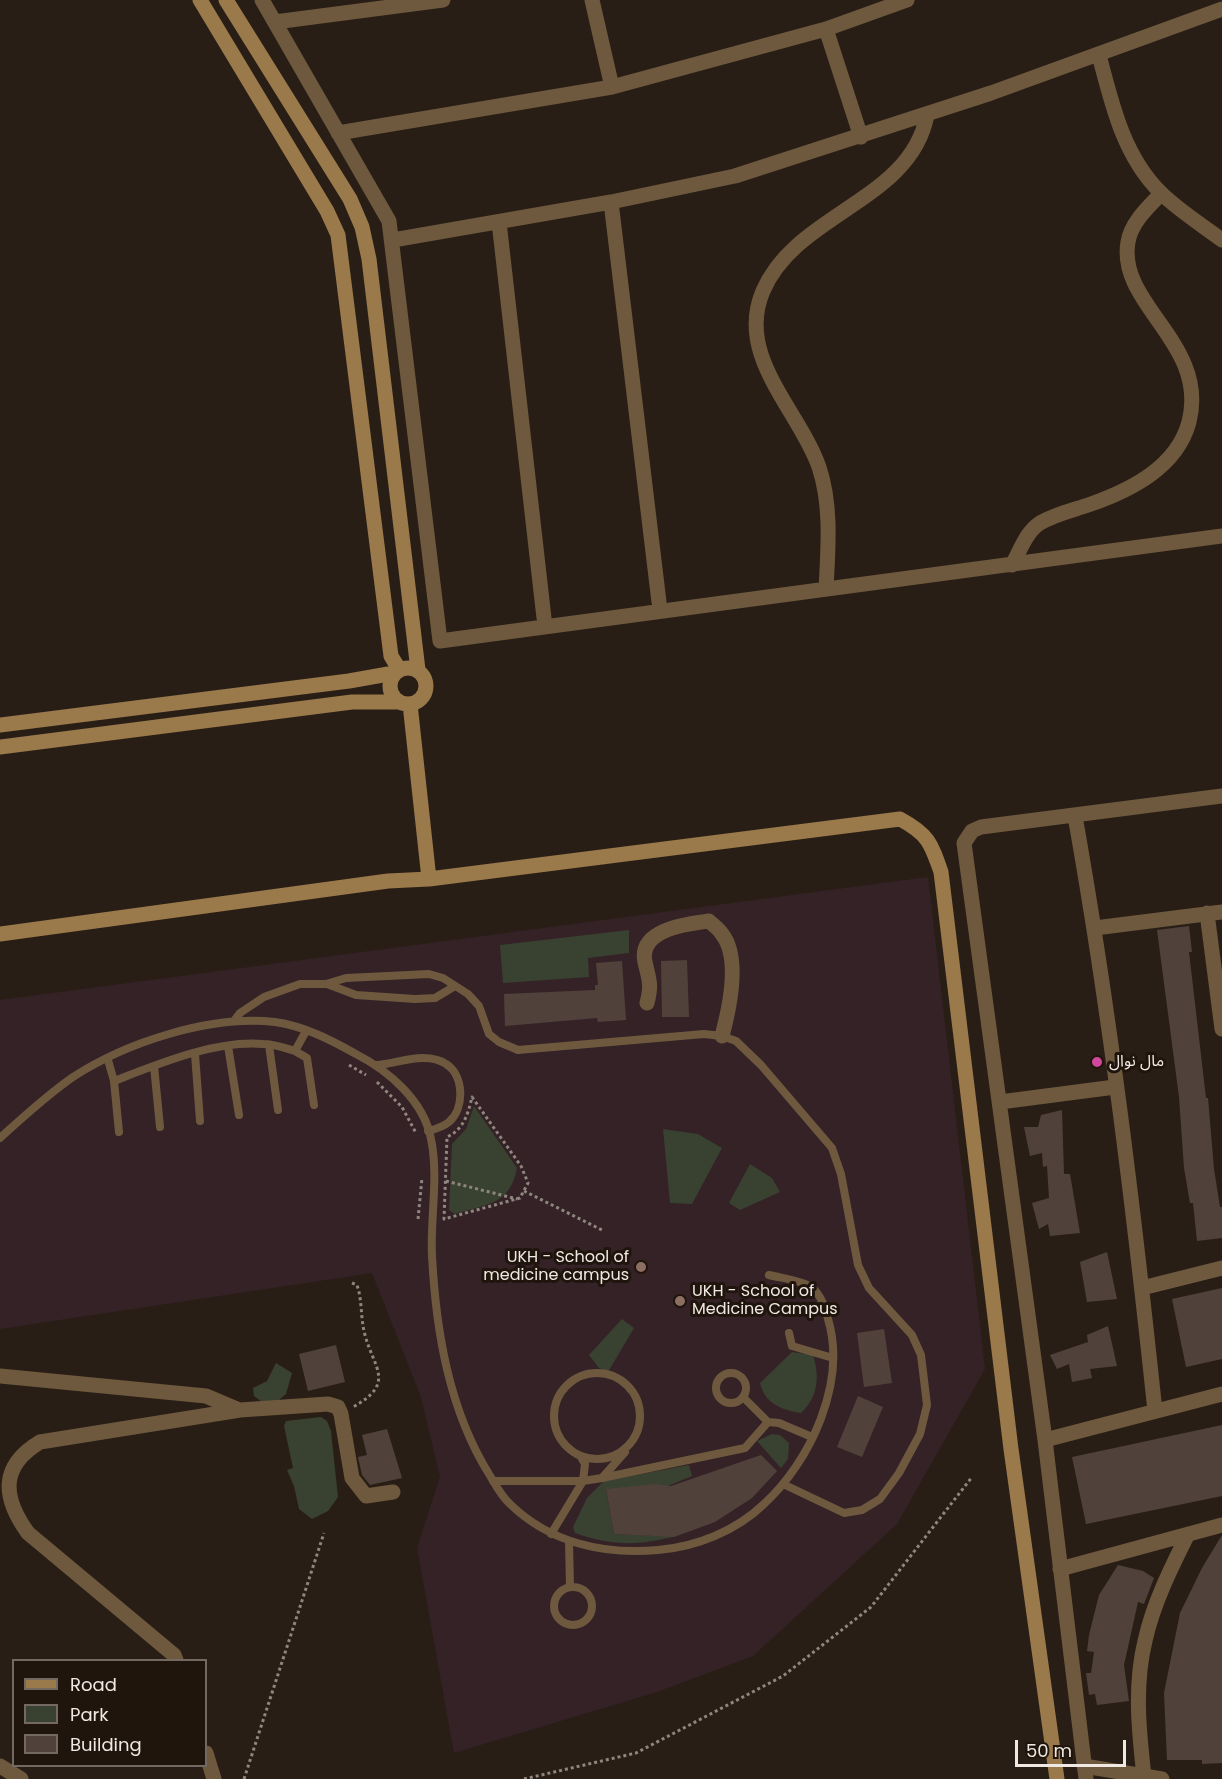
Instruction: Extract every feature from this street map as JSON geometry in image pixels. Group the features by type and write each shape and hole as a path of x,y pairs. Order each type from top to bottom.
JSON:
{"street":[{"path":"200,0 327,211 338,235 391,656 396,671 389,685 393,697 404,703"},
{"path":"226,0 350,199 362,227 369,259 418,670"},
{"path":"262,0 389,221 440,641 1222,536"},
{"path":"275,22 443,0"},
{"path":"592,0 612,87"},
{"path":"338,134 612,87 826,29 907,0"},
{"path":"393,240 611,202 735,176 927,115 1222,9"},
{"path":"826,29 861,137"},
{"path":"1099,55 1126,146 1143,174 1161,194 1222,240"},
{"path":"826,589 827,502 819,467 761,357 756,324 763,291 778,267 801,243 906,162 924,132 927,115"},
{"path":"1012,565 1028,535 1038,524 1117,494 1140,482 1169,459 1184,433 1191,402 1183,363 1174,341 1132,280 1127,259 1128,241 1136,224 1161,194"},
{"path":"611,202 659,602"},
{"path":"499,222 544,618"},
{"path":"0,725 349,681 405,667 418,670 422,674 426,687 421,698 404,703 352,702 0,747"},
{"path":"404,703 429,879"},
{"path":"1162,1779 1085,1772 1045,1440 964,843 968,834 976,828 1222,796"},
{"path":"1075,816 1095,928 1142,1288 1155,1411"},
{"path":"0,934 388,881 429,879 900,819 916,827 930,840 941,872 1011,1449 1057,1779"},
{"path":"1095,928 1215,912 1222,1029"},
{"path":"647,1003 651,981 644,959 648,943 659,932 709,921 724,935 731,960 730,1005 722,1036"},
{"path":"1000,1102 1115,1087"},
{"path":"1142,1288 1222,1268"},
{"path":"0,1376 206,1396 240,1410"},
{"path":"1045,1440 1222,1394"},
{"path":"176,1659 174,1655 28,1533 12,1512 7,1491 9,1471 20,1453 40,1442 240,1410 328,1404 338,1407 341,1413 352,1478 366,1496 393,1492"},
{"path":"1060,1569 1222,1525"},
{"path":"1144,1776 1138,1697 1144,1642 1156,1604 1188,1534"},
{"path":"207,1756 214,1779"},
{"path":"0,1766 21,1779"}],"lane":[{"path":"234,1021 240,1013 264,997 300,984 326,984 346,978 429,974 443,978 468,994 479,1006 489,1034 499,1042 518,1050 704,1034 722,1036 736,1041 761,1065 831,1148 841,1174 858,1265 869,1288 912,1335 921,1355 925,1376 927,1405 920,1434 900,1473 880,1499 862,1510 844,1513 783,1484"},
{"path":"326,984 356,995 415,999 435,998 455,986"},
{"path":"0,1138 74,1077 141,1044 196,1028 234,1021 278,1023 324,1037 377,1065 398,1083 415,1105 431,1138 434,1186 432,1255 437,1315 447,1372 475,1451 508,1503 551,1534 569,1541 614,1551 674,1548 698,1542 734,1527 762,1506 783,1484 812,1437 828,1393 833,1358 833,1337 823,1302 811,1287 769,1275"},
{"path":"295,1051 306,1031"},
{"path":"114,1081 154,1066 228,1046 269,1045 295,1051 308,1058 314,1105"},
{"path":"269,1045 278,1110"},
{"path":"228,1046 239,1115"},
{"path":"195,1054 200,1121"},
{"path":"377,1065 418,1058 445,1063 451,1068 460,1088 458,1108 449,1122 428,1131"},
{"path":"108,1060 114,1081 119,1132"},
{"path":"154,1066 160,1127"},
{"path":"789,1333 792,1346 833,1358"},
{"path":"551,1534 583,1481 585,1464 581,1457 565,1446 557,1435 553,1422 554,1408 567,1384 592,1373 607,1374 621,1380 632,1390 638,1403 640,1418 637,1433 620,1460 602,1478"},
{"path":"743,1397 768,1422 779,1423 812,1437"},
{"path":"494,1481 583,1481 745,1448 768,1422"},
{"path":"581,1457 603,1460 617,1455 627,1447"},
{"path":"569,1541 570,1587"},
{"path":"570,1587 583,1589 591,1598 590,1615 580,1623 567,1623 561,1620 555,1609 557,1596 570,1587"}],"path":[{"path":"346,1063 373,1079 402,1107 418,1137"},
{"path":"472,1097 521,1166 528,1183 524,1191 518,1199 444,1219 447,1137 465,1121 472,1097"},
{"path":"418,1219 422,1169"},
{"path":"446,1181 518,1199"},
{"path":"524,1191 602,1230"},
{"path":"341,1413 370,1398 379,1382 378,1364 368,1347 357,1285 352,1283"},
{"path":"524,1779 636,1753 783,1676 871,1606 972,1477"},
{"path":"244,1779 324,1533"}],"shaded area":[{"name":"UKH - School of Medicine Campus","path":"928,877 985,1369 897,1524 753,1656 657,1692 454,1753 417,1548 440,1477 421,1397 372,1273 0,1329 0,1000"}],"green space":[{"path":"629,930 629,953 588,958 589,977 503,983 500,945"},
{"path":"474,1106 517,1168 514,1180 503,1196 487,1205 455,1214 449,1210 452,1144 466,1129"},
{"path":"663,1129 698,1134 722,1148 692,1204 670,1203"},
{"path":"750,1164 772,1178 780,1192 740,1210 729,1203"},
{"path":"622,1319 634,1328 608,1372 599,1368 589,1355"},
{"path":"792,1352 813,1355 816,1371 814,1393 801,1413 775,1405 766,1396 760,1383"},
{"path":"276,1363 292,1373 286,1394 274,1404 262,1402 254,1396 253,1388 267,1381"},
{"path":"321,1417 327,1421 331,1431 338,1497 328,1511 312,1519 299,1509 294,1486 287,1470 293,1468 284,1426 286,1421"},
{"path":"772,1434 780,1435 789,1443 788,1459 781,1468 757,1441"},
{"path":"689,1465 692,1476 668,1486 606,1490 614,1534 662,1536 675,1525 676,1536 649,1542 625,1543 575,1533 573,1527 587,1498 604,1481"}],"building":[{"path":"1189,926 1192,952 1189,952 1206,1098 1208,1098 1214,1169 1220,1207 1222,1207 1222,1238 1197,1241 1193,1203 1190,1203 1184,1168 1179,1097 1157,930"},
{"path":"687,960 689,1017 662,1017 661,961"},
{"path":"622,961 626,1020 598,1022 597,1018 505,1026 504,994 595,990 595,985 598,985 596,963"},
{"path":"1062,1110 1064,1174 1070,1174 1080,1233 1050,1236 1048,1224 1039,1229 1032,1203 1049,1198 1047,1166 1043,1167 1042,1153 1030,1156 1024,1127 1038,1127 1041,1115"},
{"path":"1107,1252 1117,1299 1087,1302 1080,1262"},
{"path":"1222,1288 1222,1359 1186,1367 1172,1299"},
{"path":"1108,1326 1117,1366 1090,1369 1092,1378 1072,1382 1069,1364 1057,1369 1050,1355 1088,1342 1087,1335"},
{"path":"884,1329 892,1383 864,1387 857,1333"},
{"path":"336,1345 345,1382 308,1391 299,1354"},
{"path":"858,1396 883,1407 862,1457 837,1447"},
{"path":"1222,1425 1222,1496 1086,1524 1072,1457"},
{"path":"387,1429 402,1478 370,1485 362,1475 358,1457 367,1455 362,1435"},
{"path":"761,1455 777,1471 752,1498 715,1522 674,1537 614,1534 606,1489 655,1484 671,1486"},
{"path":"1222,1535 1222,1763 1202,1764 1202,1760 1167,1760 1164,1693 1180,1613 1202,1568"},
{"path":"1118,1565 1143,1571 1154,1578 1144,1604 1138,1602 1124,1665 1129,1701 1097,1705 1095,1694 1089,1695 1086,1673 1091,1673 1094,1652 1087,1651 1089,1635 1099,1595"}],"place":[{"name":"مال نوال","path":"1097,1062"},
{"name":"UKH - School of medicine campus","path":"641,1267"},
{"name":"UKH - School of Medicine Campus","path":"680,1301"}]}
